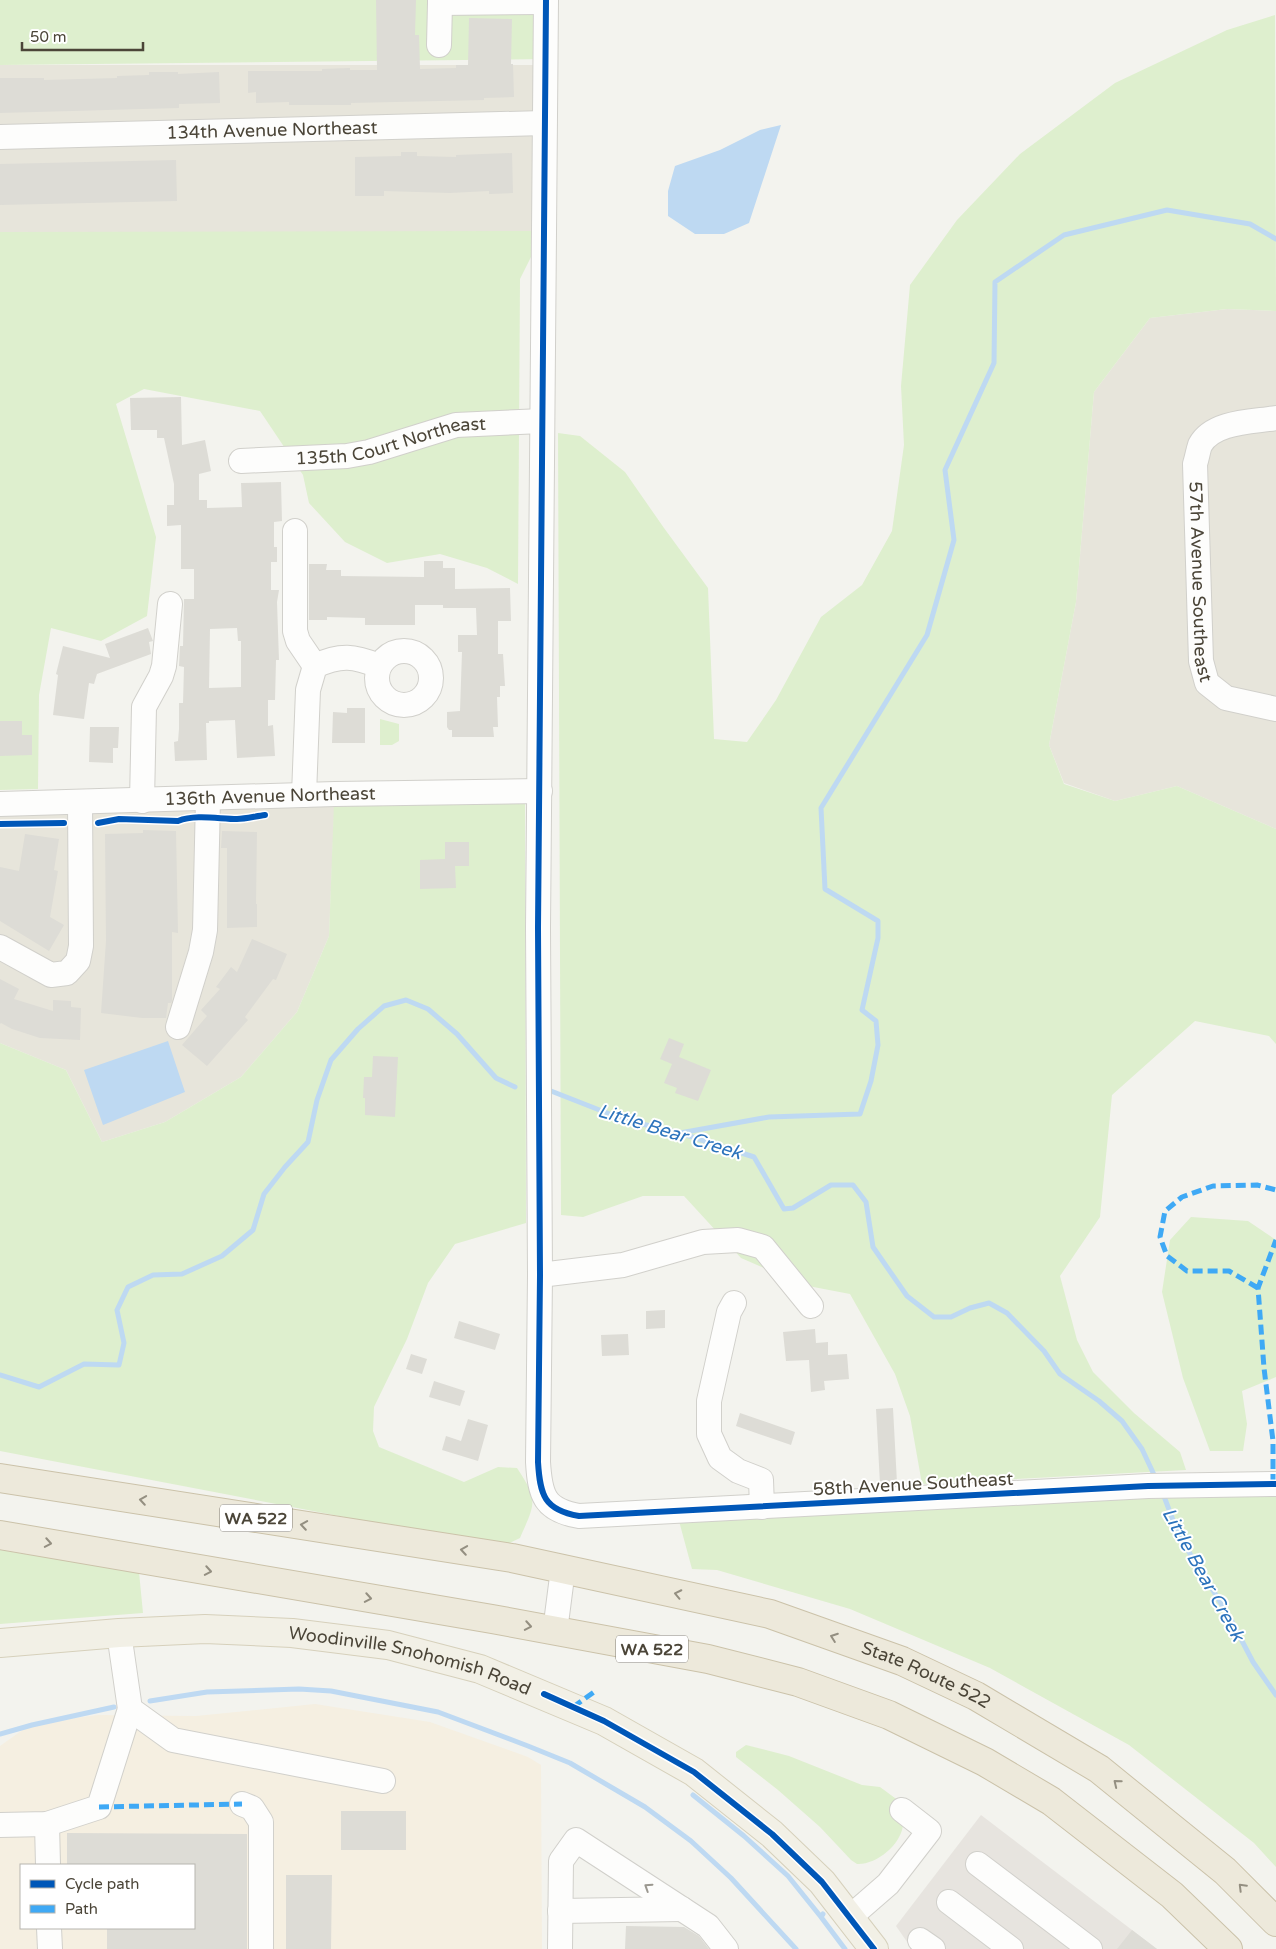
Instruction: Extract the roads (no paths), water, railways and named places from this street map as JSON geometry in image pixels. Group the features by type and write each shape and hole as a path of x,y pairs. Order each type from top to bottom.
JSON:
{"highway":[{"name":"State Route 522","path":"0,1478 512,1558 770,1614 902,1661 976,1696 1099,1769 1225,1871 1276,1922"},
{"name":"WA 522","path":"0,1535 555,1631 717,1661 798,1682 888,1714 985,1762 1051,1801 1172,1895 1228,1949"}],"main road":[{"name":"Woodinville Snohomish Road","path":"0,1643 119,1633 206,1629 292,1633 388,1645 480,1668 604,1720 694,1772 772,1834 822,1882 874,1949"}],"street":[{"path":"439,45 440,2 546,1 538,928 540,1275 623,1265 703,1242 738,1240 763,1247 811,1306"},
{"name":"134th Avenue Northeast","path":"0,137 544,123"},
{"name":"57th Avenue Southeast","path":"1276,418 1233,425 1214,431 1201,444 1195,464 1201,661 1207,683 1226,698 1276,709"},
{"name":"135th Court Northeast","path":"241,461 347,456 369,452 456,425 542,421"},
{"path":"295,531 295,631 298,641 315,666"},
{"path":"142,801 144,707 164,666 170,604"},
{"path":"315,666 342,657 358,658 379,666"},
{"path":"304,795 308,690 315,666"},
{"name":"136th Avenue Northeast","path":"0,804 304,795 540,791"},
{"path":"178,1027 201,952 205,930 208,799"},
{"path":"0,947 51,975 67,973 78,961 81,946 80,802"},
{"name":"58th Avenue Southeast","path":"540,1275 539,1479 544,1496 554,1509 563,1513 578,1516 1160,1486 1276,1484"},
{"path":"734,1303 729,1312 709,1401 709,1434 720,1458 738,1471 761,1480 762,1507"},
{"path":"555,1631 563,1568"},
{"path":"0,1824 46,1824 99,1807 130,1709 119,1633"},
{"path":"130,1709 173,1740 383,1781"},
{"path":"242,1804 252,1808 262,1822 262,1949"},
{"path":"850,1918 888,1884 929,1831 902,1810"},
{"path":"46,1824 48,1864"},
{"path":"560,1949 561,1860 576,1840 708,1926 726,1949"},
{"path":"978,1864 1090,1949"},
{"path":"949,1902 1011,1949"},
{"path":"560,1911 682,1909"},
{"path":"49,1929 50,1949"}],"water":[{"path":"781,125 749,223 724,234 695,234 668,216 668,191 675,166 720,150 760,130"},
{"path":"168,1041 185,1092 103,1125 84,1070"}],"waterway":[{"path":"680,1133 769,1117 860,1114 871,1081 878,1045 876,1021 862,1010 878,938 878,921 825,889 821,808 927,635 954,540 945,470 994,363 995,282 1064,235 1167,210 1250,224 1276,239"},
{"name":"Little Bear Creek","path":"0,1375 39,1387 84,1364 119,1365 124,1343 117,1310 128,1287 153,1275 182,1274 222,1256 253,1230 264,1194 308,1142 317,1100 331,1060 358,1029 384,1006 406,1000 428,1009 457,1034 496,1078 515,1087"},
{"name":"Little Bear Creek","path":"551,1091 625,1120 680,1133 754,1157 784,1209 793,1208 831,1185 853,1185 866,1202 873,1247 907,1296 934,1317 951,1317 970,1308 989,1303 1007,1313 1044,1351 1060,1374 1099,1401 1122,1421 1142,1449 1156,1479"},
{"name":"Little Bear Creek","path":"1162,1491 1179,1536 1229,1616 1253,1662 1276,1695"},
{"path":"150,1701 207,1692 299,1689 331,1691 438,1712 528,1746 570,1763 645,1807 691,1841 731,1878 796,1949"},
{"path":"0,1734 114,1707"},
{"path":"693,1795 744,1836 788,1876 821,1917"},
{"path":"823,1914 821,1917 845,1949"}]}
